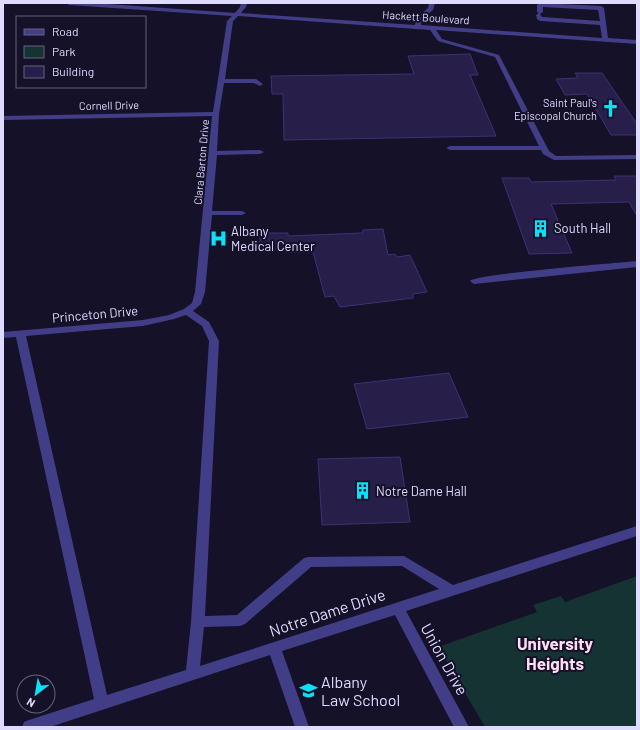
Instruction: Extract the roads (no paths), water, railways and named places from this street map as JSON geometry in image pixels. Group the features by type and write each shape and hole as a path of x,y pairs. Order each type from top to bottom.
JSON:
{"street":[{"name":"Hackett Boulevard","path":"69,3 637,42"},
{"name":"Clara Barton Drive","path":"187,311 196,304 200,292 214,153 216,114 230,21 243,8 244,3"},
{"path":"418,26 419,18 431,9 432,3"},
{"path":"603,23 540,19 540,4 601,8 606,40"},
{"path":"431,27 440,40 497,56 546,152 554,158 637,157"},
{"path":"221,81 256,81 260,84"},
{"path":"82,117 85,107"},
{"name":"Cornell Drive","path":"3,118 216,114"},
{"path":"450,148 544,148"},
{"path":"214,153 260,152"},
{"path":"208,213 242,213"},
{"path":"474,281 637,264"},
{"path":"187,311 206,324 214,341 198,622 192,674"},
{"name":"Princeton Drive","path":"3,335 142,323 171,317 187,311"},
{"path":"20,333 102,703"},
{"name":"Notre Dame Drive","path":"29,727 637,531"},
{"path":"198,622 240,620 308,562 404,561 452,591"},
{"name":"Union Drive","path":"398,608 462,727"},
{"path":"274,648 302,727"}],"place":[{"name":"Saint Paul's Episcopal Church","path":"610,108"},
{"name":"South Hall","path":"541,228"},
{"name":"Albany Medical Center","path":"218,238"},
{"name":"Notre Dame Hall","path":"363,491"},
{"name":"Albany Law School","path":"308,690"}],"district":[{"name":"University Heights","path":"555,653"}]}
